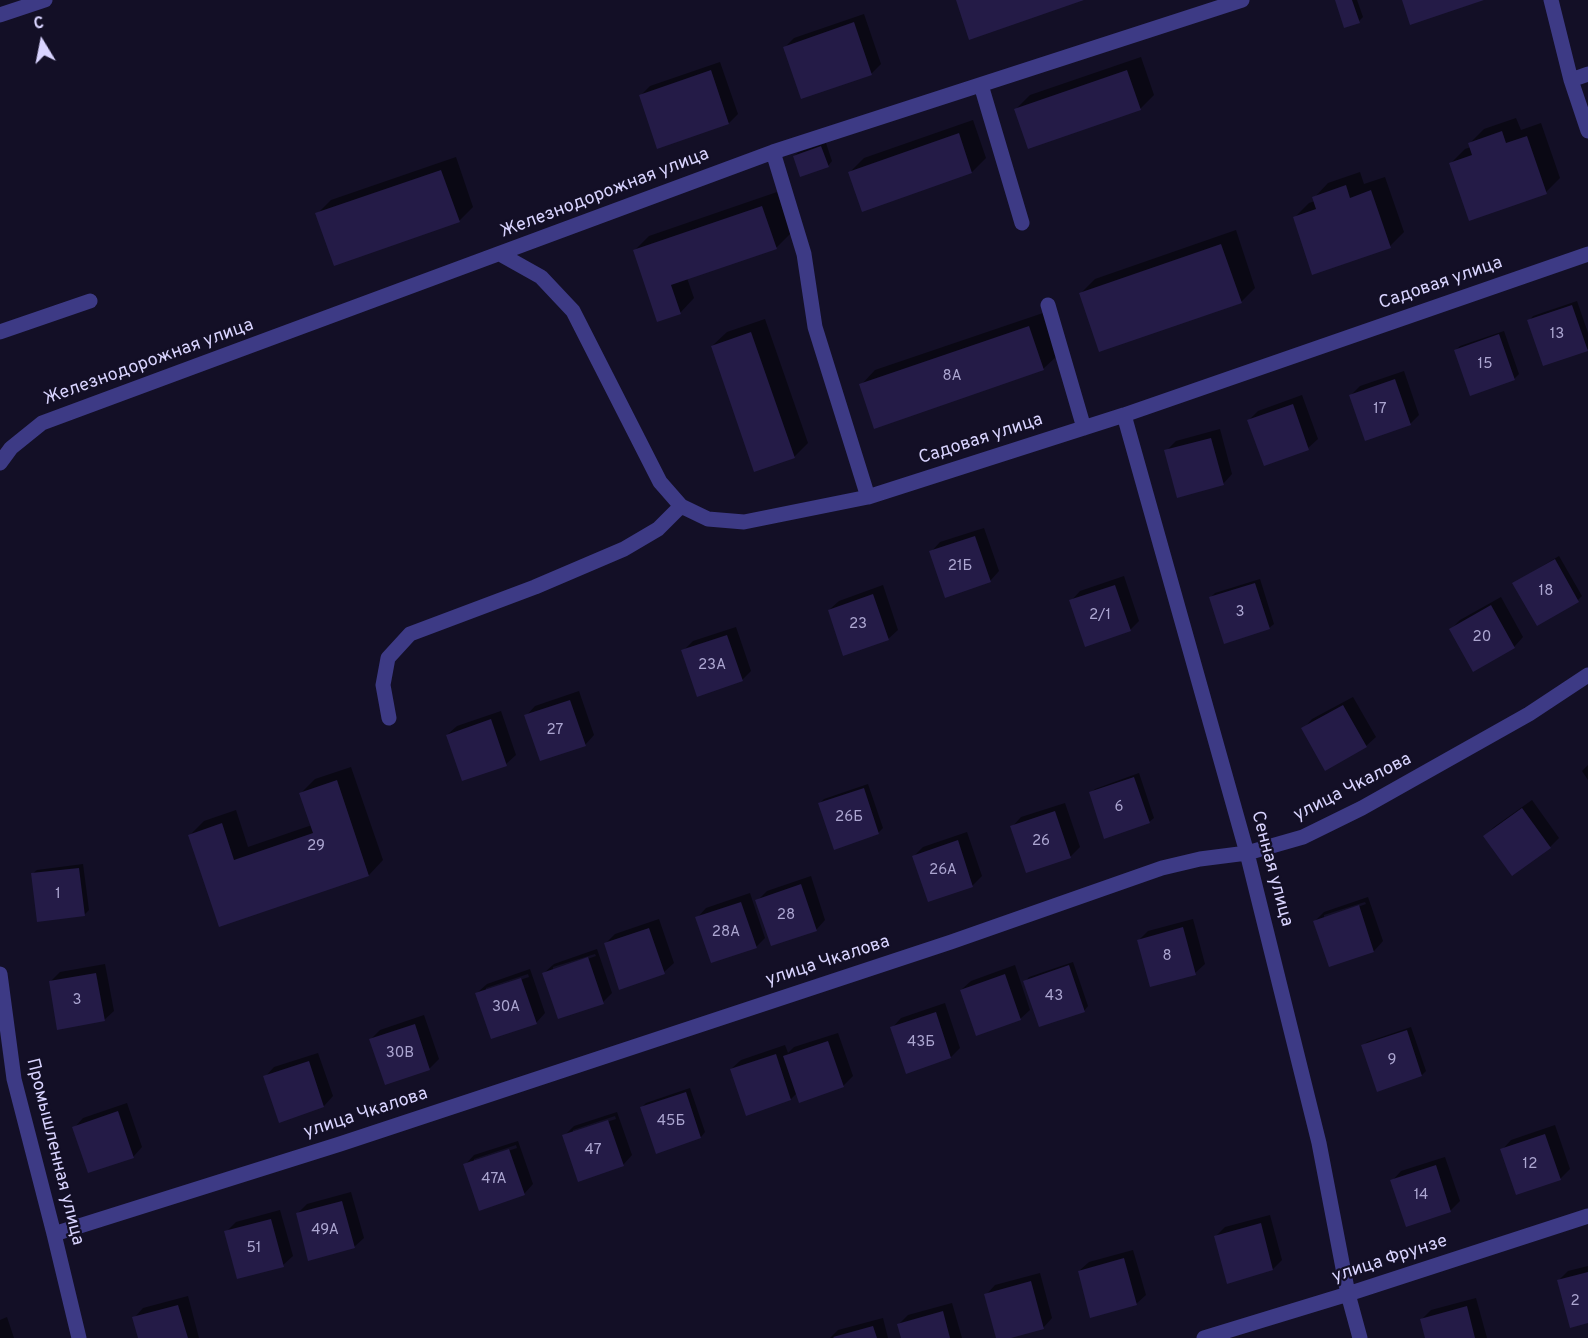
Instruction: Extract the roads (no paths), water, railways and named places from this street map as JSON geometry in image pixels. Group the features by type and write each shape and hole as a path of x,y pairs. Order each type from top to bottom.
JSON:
{"street":[{"path":"0,15 45,0"},
{"name":"Железнодорожная улица","path":"0,463 11,448 42,423 773,152 1242,0"},
{"path":"1551,0 1571,80 1588,131"},
{"path":"1571,80 1588,74"},
{"path":"981,84 1022,223"},
{"path":"773,152 804,254 815,327 868,497"},
{"name":"Садовая улица","path":"500,254 541,277 573,311 660,482 681,506 708,519 744,522 868,497 1124,415 1588,254"},
{"path":"0,332 90,301"},
{"path":"1048,305 1084,428"},
{"name":"Сенная улица","path":"1124,415 1247,853 1319,1143 1348,1294 1360,1338"},
{"path":"389,718 383,685 388,658 410,634 535,587 624,549 658,529 681,506"},
{"name":"улица Чкалова","path":"54,1234 340,1144 951,942 1162,868 1200,859 1247,853 1303,837 1362,808 1529,714 1588,675"},
{"name":"Промышленная улица","path":"0,974 7,1080 54,1234 79,1338"},
{"name":"улица Фрунзе","path":"1204,1338 1588,1216"}]}
